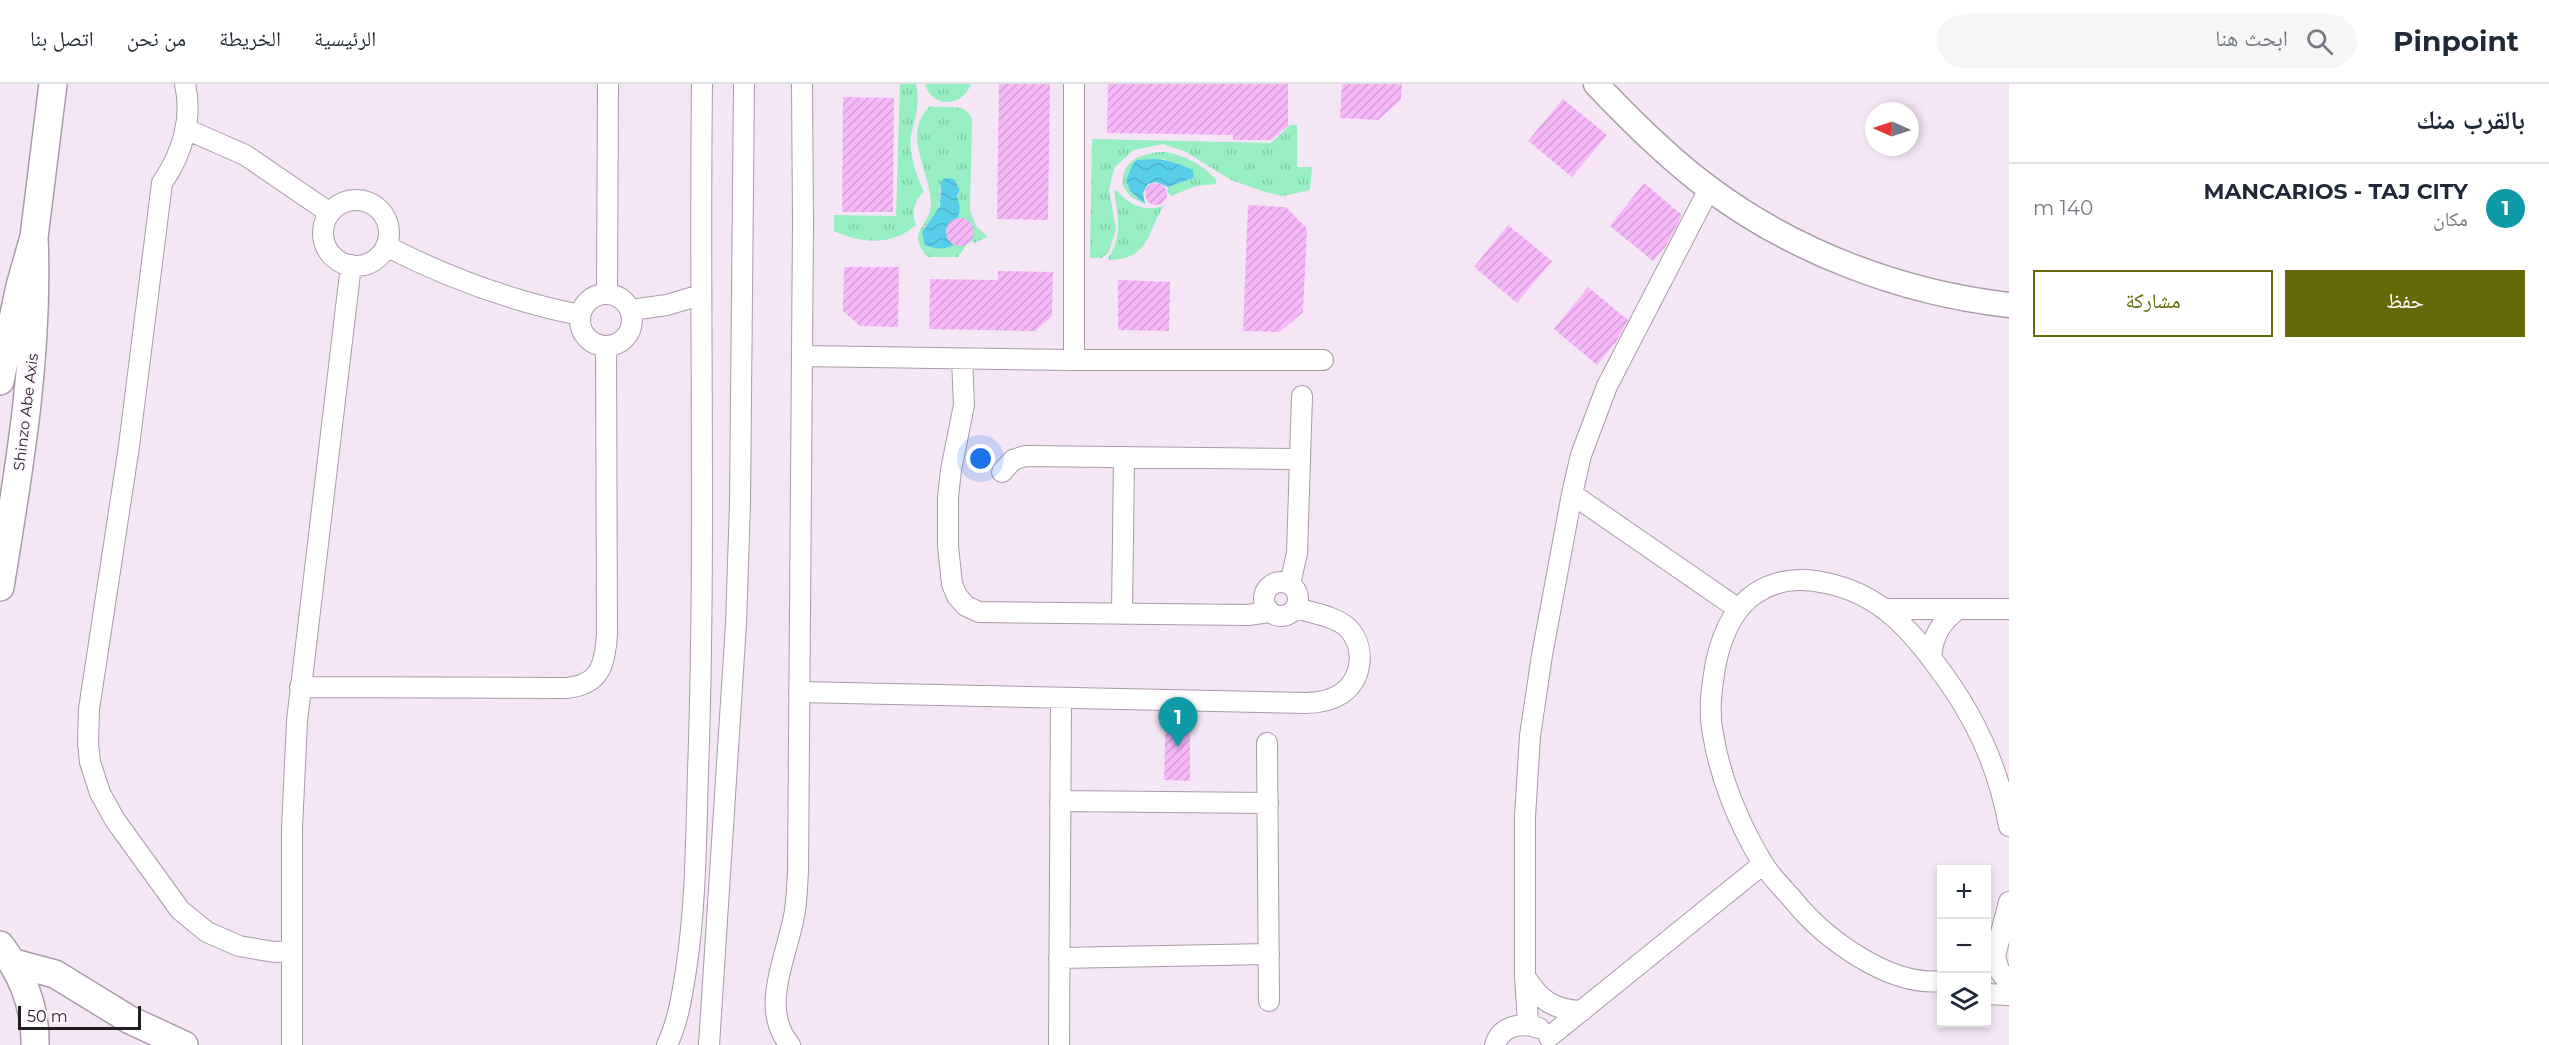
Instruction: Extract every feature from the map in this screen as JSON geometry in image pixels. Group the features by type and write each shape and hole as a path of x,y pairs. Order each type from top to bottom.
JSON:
{"main road":[{"name":"Shinzo Abe Axis","path":"0,586 29,394 35,320 34,237 53,84"},
{"name":"Shinzo Abe Axis","path":"0,381 20,286 34,237"},
{"path":"7,954 25,985 32,1008 35,1045"},
{"path":"7,954 55,974 130,1020 184,1045"}],"street":[{"path":"185,84 188,102 186,129 178,157 162,183 129,446 89,709 89,753 94,779 107,807 180,910 207,932 223,940 256,950 291,951"},
{"path":"607,293 608,84"},
{"path":"667,1045 675,1026 683,987 693,908 695,861 703,575 700,295 702,84"},
{"path":"709,1045 736,624 744,84"},
{"path":"790,1045 777,1022 775,1004 794,918 798,871 802,84"},
{"path":"1074,84 1074,360"},
{"path":"1596,84 1653,140 1709,189 1782,235 1826,256 1870,273 1916,287 2009,305"},
{"path":"186,129 245,155 330,213"},
{"path":"1528,1024 1525,817 1530,736 1542,655 1572,494 1584,445 1607,386 1709,189"},
{"path":"350,201 372,205 384,216 387,223 386,246 368,264 351,265 335,258 326,245 324,228 330,213 342,203 350,201"},
{"path":"386,246 432,269 500,295 580,315"},
{"path":"292,1045 292,830 300,687 351,265"},
{"path":"607,293 621,298 631,310 632,324 626,338 613,346 591,342 582,330 580,315 582,308 593,297 607,293"},
{"path":"631,310 667,305 700,295"},
{"path":"300,687 566,688 587,684 597,674 606,652 607,634 606,346"},
{"path":"802,356 1074,360 1323,360"},
{"path":"962,359 964,405 948,497 950,564 957,596 966,606 979,612 1248,615 1269,612 1283,617 1296,608"},
{"path":"1290,584 1297,553 1302,396"},
{"path":"1002,471 1013,460 1025,456 1300,459"},
{"path":"1122,614 1124,457"},
{"path":"1572,494 1737,608"},
{"path":"1937,983 1900,977 1870,963 1841,944 1802,911 1763,864 1742,826 1712,733 1711,690 1719,647 1737,608 1757,591 1782,582 1808,579 1839,586 1868,597 1887,609 1911,631 1958,693 1977,725 1993,763 2009,826"},
{"path":"1269,612 1263,598 1267,588 1280,582 1290,584 1297,592 1296,608"},
{"path":"799,692 1305,703 1330,700 1351,686 1357,675 1360,662 1355,638 1337,621 1296,608"},
{"path":"1887,609 2009,609"},
{"path":"1931,657 1932,643 1938,629 1958,609"},
{"path":"1059,1045 1061,699"},
{"path":"1267,743 1269,1001"},
{"path":"1060,801 1268,803"},
{"path":"1495,1045 1504,1031 1516,1025 1528,1024 1540,1028 1551,1041 1582,1011 1763,864"},
{"path":"2009,902 1991,959 2009,983"},
{"path":"1059,958 1269,954"},
{"path":"1526,976 1534,992 1548,1004 1564,1011 1582,1011"},
{"path":"1991,994 2009,995"}],"green space":[{"path":"900,84 916,84 918,97 911,139 911,154 924,192 914,207 916,225 897,237 876,241 855,238 834,231 834,215 896,216"},
{"path":"925,84 971,84 961,97 948,102 934,98"},
{"path":"930,106 960,108 965,110 972,119 970,210 976,226 988,237 974,243 971,241 973,228 967,221 958,219 960,190 939,188 938,210 924,227 947,248 967,244 958,257 928,257 918,241 918,235 930,211 931,203 919,153 918,128"},
{"path":"1290,125 1297,125 1297,167 1312,167 1310,190 1283,196 1231,180 1186,152 1163,144 1134,150 1115,167 1112,176 1109,190 1116,229 1109,252 1102,258 1090,258 1092,139 1271,143"},
{"path":"1166,152 1187,158 1199,165 1216,179 1216,184 1196,186 1171,196 1167,191 1168,187 1194,178 1193,170 1164,159 1126,180 1130,191 1145,204 1131,197 1123,186 1123,177 1129,164 1141,156"},
{"path":"1116,190 1132,204 1144,208 1164,206 1146,242 1140,249 1133,255 1110,260 1108,258 1118,234 1114,191"}],"water":[{"path":"1137,160 1165,160 1193,170 1194,178 1168,187 1156,182 1148,184 1143,193 1145,204 1130,191 1126,180"},
{"path":"946,178 954,179 960,190 957,196 960,208 958,219 950,223 947,230 948,238 954,245 947,248 936,248 925,245 922,232 940,206 941,181"}],"building":[{"path":"999,84 1050,84 1048,220 997,219"},
{"path":"1108,84 1288,84 1288,126 1271,140 1233,140 1233,135 1107,133"},
{"path":"1342,84 1402,84 1401,100 1378,120 1340,118"},
{"path":"843,97 894,98 893,212 842,212"},
{"path":"1563,99 1607,135 1572,177 1528,141"},
{"path":"1156,183 1164,186 1167,194 1164,202 1156,205 1148,202 1145,194 1148,186"},
{"path":"1644,183 1682,215 1666,246 1653,261 1610,226"},
{"path":"1248,205 1286,207 1307,229 1303,312 1280,332 1243,331"},
{"path":"960,218 970,222 974,232 970,242 960,246 950,242 946,232 950,222"},
{"path":"1508,225 1552,261 1517,303 1474,267"},
{"path":"844,267 899,267 898,327 860,326 843,311"},
{"path":"998,271 1053,272 1052,316 1035,331 929,329 930,279 998,280"},
{"path":"1118,280 1170,282 1169,331 1118,330"},
{"path":"1588,287 1628,320 1616,342 1597,365 1554,329"},
{"path":"1166,713 1190,713 1190,781 1164,780"}],"place":[{"name":"MANCARIOS - TAJ CITY","path":"1178,747"}]}
